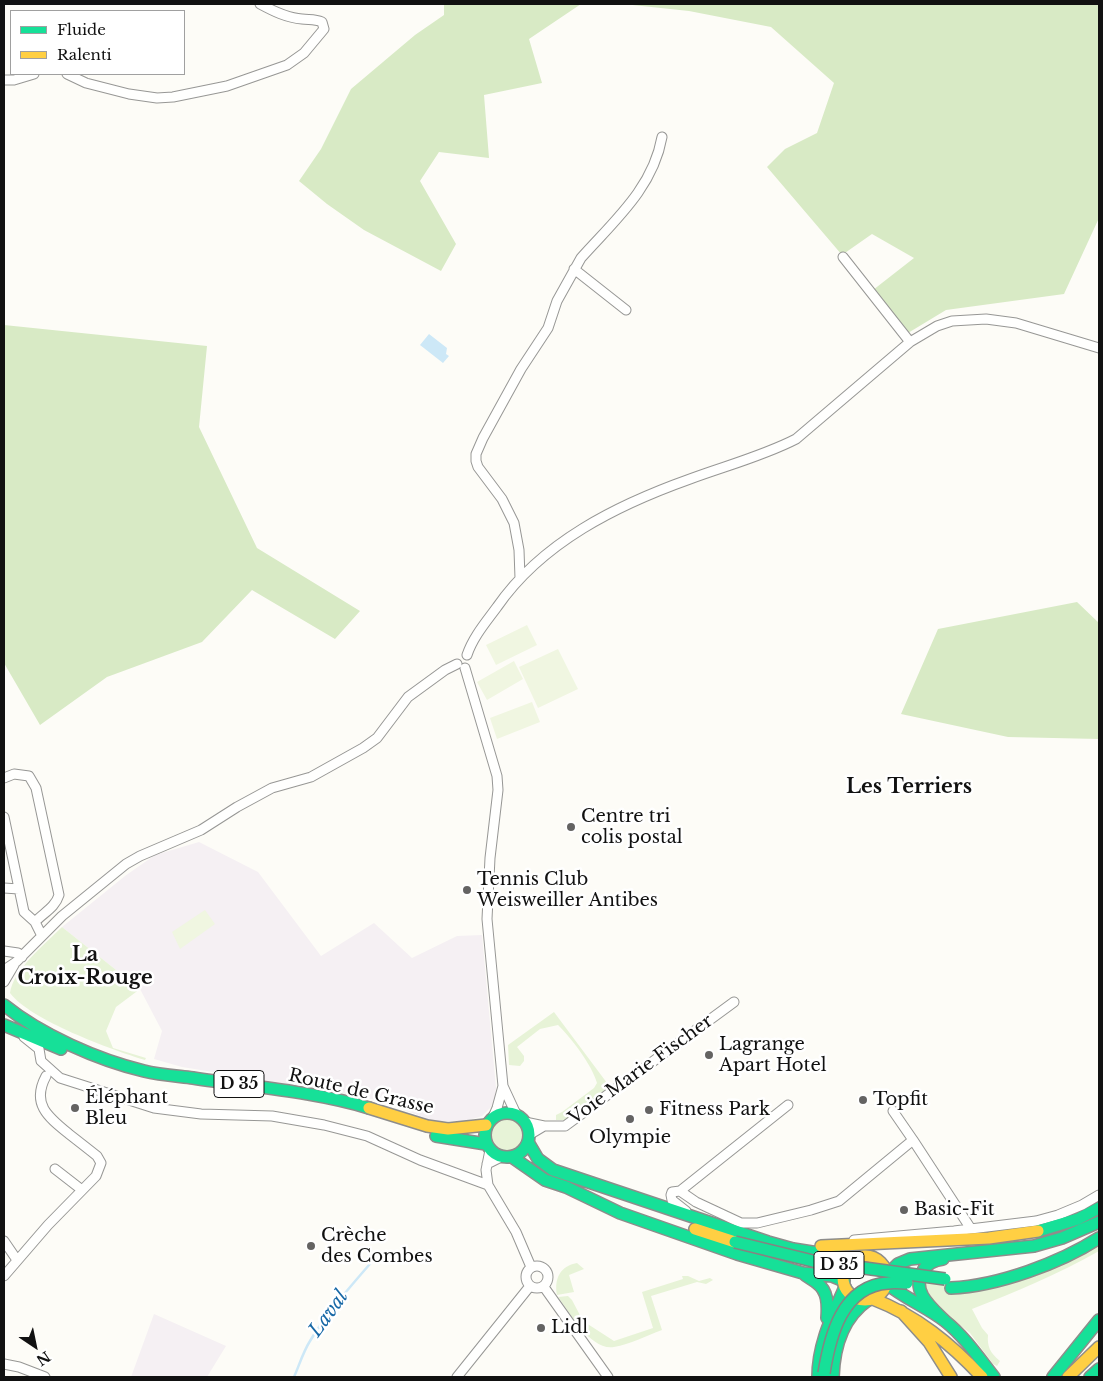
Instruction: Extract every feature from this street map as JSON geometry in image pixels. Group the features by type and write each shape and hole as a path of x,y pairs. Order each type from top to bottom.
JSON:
{"main road":[{"name":"Route de Grasse","path":"4,1005 21,1018 62,1041 105,1059 146,1071 321,1097 441,1128 468,1129 490,1121"},
{"name":"Route de Grasse","path":"4,1025 99,1066 150,1080 324,1106 365,1115 430,1135 488,1147"},
{"path":"504,1113 516,1114 525,1122 529,1138 525,1148 507,1157 488,1147 484,1137 490,1121 504,1113"},
{"name":"D 35","path":"529,1138 537,1159 545,1167 552,1170 768,1242 793,1249 856,1259"},
{"name":"D 35","path":"507,1157 545,1180 767,1252 948,1283 1016,1274 1066,1258 1099,1238"},
{"name":"D 35","path":"566,1187 620,1213 738,1254 803,1273 832,1276 844,1284"},
{"name":"D 35","path":"878,1261 970,1235 1014,1236 1057,1227 1099,1208"},
{"name":"D 35","path":"887,1279 898,1264 910,1259 1034,1246 1062,1238 1099,1222"},
{"path":"768,1242 817,1246 970,1235"},
{"name":"D 35","path":"945,1321 921,1294 918,1287 922,1270 933,1261 980,1252"},
{"path":"824,1376 817,1365 820,1348 844,1284 846,1268 856,1259 865,1257 878,1261 883,1266 887,1279 908,1299 945,1321 965,1340 994,1377"},
{"path":"803,1273 806,1278 819,1284 826,1293 828,1301 826,1328"},
{"path":"824,1376 850,1314 859,1304 882,1293 887,1279"},
{"path":"824,1376 826,1352 841,1314 851,1299 863,1289 890,1281 948,1283"},
{"path":"844,1284 854,1297 870,1300 901,1311 937,1333 959,1352 982,1377"},
{"path":"901,1311 933,1346 951,1377"},
{"path":"1054,1377 1099,1320"},
{"path":"1068,1377 1099,1347"},
{"path":"1090,1377 1099,1369"}],"street":[{"path":"69,75 86,83 129,94 157,98 173,97 227,86 287,65 304,53 324,29 322,22 288,16 272,11 260,4"},
{"path":"4,80 14,80 31,75"},
{"path":"520,578 518,543 514,523 502,500 478,467 476,454 521,369 548,328 557,301 574,269 643,187 659,153 662,138"},
{"path":"843,257 910,342"},
{"path":"574,269 626,310"},
{"path":"467,655 476,636 507,592 547,553 620,507 690,478 777,449 796,439 910,342 937,326 952,322 986,319 1022,324 1097,346"},
{"path":"466,668 461,668 456,660 462,654 467,655"},
{"path":"466,668 470,663 470,658 467,655"},
{"path":"4,970 19,959 83,899 126,864 140,856 202,830 272,788 325,771 377,738 408,697 445,670 457,664"},
{"path":"466,668 497,776 498,790 490,858 487,919 503,1086 516,1114"},
{"path":"4,778 14,774 29,776 36,788 59,895 57,902 52,908 44,912 35,922"},
{"path":"4,817 24,912 35,922 42,936"},
{"path":"4,888 19,889"},
{"path":"4,951 18,953 19,959 4,982"},
{"name":"Voie Marie Fischer","path":"525,1122 544,1126 565,1126 734,1002"},
{"path":"20,1032 26,1040 39,1049 42,1069 46,1076"},
{"path":"41,1062 57,1076"},
{"path":"46,1076 57,1076 162,1109 200,1114 272,1116 358,1133 420,1160 488,1185"},
{"path":"4,1276 48,1225 96,1176 101,1163 96,1156 49,1118 40,1100 40,1091 46,1076"},
{"path":"490,1121 497,1108 503,1086"},
{"path":"696,1218 672,1200 671,1195 788,1105"},
{"path":"893,1111 913,1140 970,1235"},
{"name":"Voie Marie Fischer","path":"529,1138 544,1126"},
{"path":"676,1191 741,1224 757,1223 839,1201 913,1140"},
{"path":"488,1147 488,1185 516,1232 531,1267 526,1277 527,1282 530,1286 537,1289 544,1287 549,1278 548,1272 543,1267 531,1267"},
{"path":"487,1164 507,1157"},
{"path":"55,1169 82,1190"},
{"path":"817,1246 869,1238 970,1235 1048,1217 1082,1205 1099,1195"},
{"path":"4,1241 17,1260"},
{"path":"457,1377 530,1286"},
{"path":"544,1287 608,1377"},
{"path":"4,1364 19,1367 45,1377"}],"shaded area":[{"path":"199,842 258,872 321,956 374,923 412,958 457,936 482,935 496,1088 495,1100 491,1107 482,1116 464,1121 433,1121 381,1101 182,1067 154,1059 162,1031 140,989 62,927 125,876 155,855"},
{"path":"154,1314 226,1346 207,1377 131,1377"}],"green space":[{"path":"444,4 581,4 529,39 542,83 484,95 489,158 439,152 420,181 456,244 441,271 364,230 327,204 299,181 321,149 351,89 415,35 444,15"},
{"path":"623,4 1099,4 1099,218 1064,294 946,310 908,333 873,290 914,258 872,234 842,255 767,167 785,149 817,133 834,83 771,27 689,11"},
{"path":"4,325 207,346 199,427 257,548 360,611 335,639 252,590 202,642 107,677 40,725 4,663"},
{"path":"1077,602 1099,623 1099,739 1008,737 901,714 938,629"},
{"path":"527,625 537,645 496,665 486,645"},
{"path":"558,649 578,689 538,708 519,667"},
{"path":"514,661 523,679 487,700 477,682"},
{"path":"532,702 540,722 497,739 490,718"},
{"path":"205,910 215,924 180,949 172,932"},
{"path":"62,927 140,989 116,1007 106,1031 113,1048 146,1058 145,1060 93,1042 73,1033 35,1013 20,1003 10,993 12,984 23,966"},
{"path":"554,1012 610,1087 567,1120 556,1120 556,1115 594,1088 597,1083 591,1068 581,1052 558,1025 540,1029 517,1047 524,1056 524,1061 520,1066 509,1065 508,1045"},
{"path":"507,1118 514,1119 519,1123 523,1128 523,1142 519,1147 514,1151 507,1152 500,1151 495,1147 491,1142 490,1135 491,1128 495,1123 500,1119"},
{"path":"1099,1243 1099,1251 1084,1259 1037,1282 972,1309 988,1335 990,1349 1000,1361 997,1366 993,1364 970,1333 938,1308 922,1282 962,1287"},
{"path":"577,1263 584,1269 569,1275 574,1292 557,1295 556,1284 562,1270"},
{"path":"682,1276 688,1276 699,1281 710,1278 713,1280 706,1284 697,1282 651,1296 662,1330 614,1347 605,1347 589,1337 558,1297 568,1296 583,1321 614,1341 653,1328 642,1292 683,1279"}],"water":[{"path":"429,334 447,348 446,354 449,356 443,363 420,345"}],"waterway":[{"name":"Laval","path":"294,1377 305,1350 317,1330 375,1258"}],"traffic: fast":[{"path":"4,1005 52,1036 89,1053 126,1066 162,1074 304,1093 369,1108"},
{"path":"4,1025 61,1049"},
{"path":"511,1113 523,1119 528,1126 529,1135 528,1144 523,1151 516,1156 503,1157 495,1154 488,1147 485,1131 488,1123 495,1116 511,1113"},
{"path":"436,1136 486,1144"},
{"path":"528,1142 538,1159 553,1170 768,1242 793,1249 856,1259"},
{"path":"512,1157 545,1180 566,1187 620,1213 737,1254 803,1273 832,1276 844,1281"},
{"path":"1038,1231 1078,1219 1099,1208"},
{"path":"887,1275 898,1264 910,1259 1034,1246 1062,1238 1099,1222"},
{"path":"951,1288 988,1283 1028,1272 1066,1256 1099,1238"},
{"path":"735,1242 813,1261 945,1279"},
{"path":"943,1259 934,1261 927,1266 920,1278 919,1285 924,1299 945,1321"},
{"path":"803,1273 821,1286 827,1303 827,1318"},
{"path":"886,1283 952,1327 994,1377"},
{"path":"824,1373 835,1329 849,1303 859,1293 872,1286 907,1283"},
{"path":"818,1377 823,1342 845,1287"},
{"path":"833,1377 835,1355 841,1334 852,1315 868,1300"},
{"path":"1053,1377 1099,1320"},
{"path":"1090,1377 1099,1369"}],"traffic: slow":[{"path":"369,1108 427,1126 448,1129 486,1125"},
{"path":"695,1229 735,1242"},
{"path":"821,1246 989,1238 1038,1231"},
{"path":"865,1256 877,1260 883,1266 887,1278 883,1290 877,1296 865,1300 853,1296 847,1290 843,1278 847,1266 853,1260 865,1256"},
{"path":"873,1299 904,1314 932,1332 958,1353 982,1377"},
{"path":"901,1311 929,1342 951,1377"},
{"path":"1068,1377 1099,1347"}],"place":[{"name":"Centre tri colis postal","path":"571,827"},
{"name":"Tennis Club Weisweiller Antibes","path":"467,890"},
{"name":"Lagrange Apart Hotel","path":"709,1055"},
{"name":"Topfit","path":"863,1100"},
{"name":"Éléphant Bleu","path":"75,1108"},
{"name":"Fitness Park","path":"649,1110"},
{"name":"Olympie","path":"630,1119"},
{"name":"Basic-Fit","path":"904,1210"},
{"name":"Crèche des Combes","path":"311,1246"},
{"name":"Lidl","path":"541,1328"}],"district":[{"name":"Les Terriers","path":"909,787"},
{"name":"La Croix-Rouge","path":"85,966"}]}
